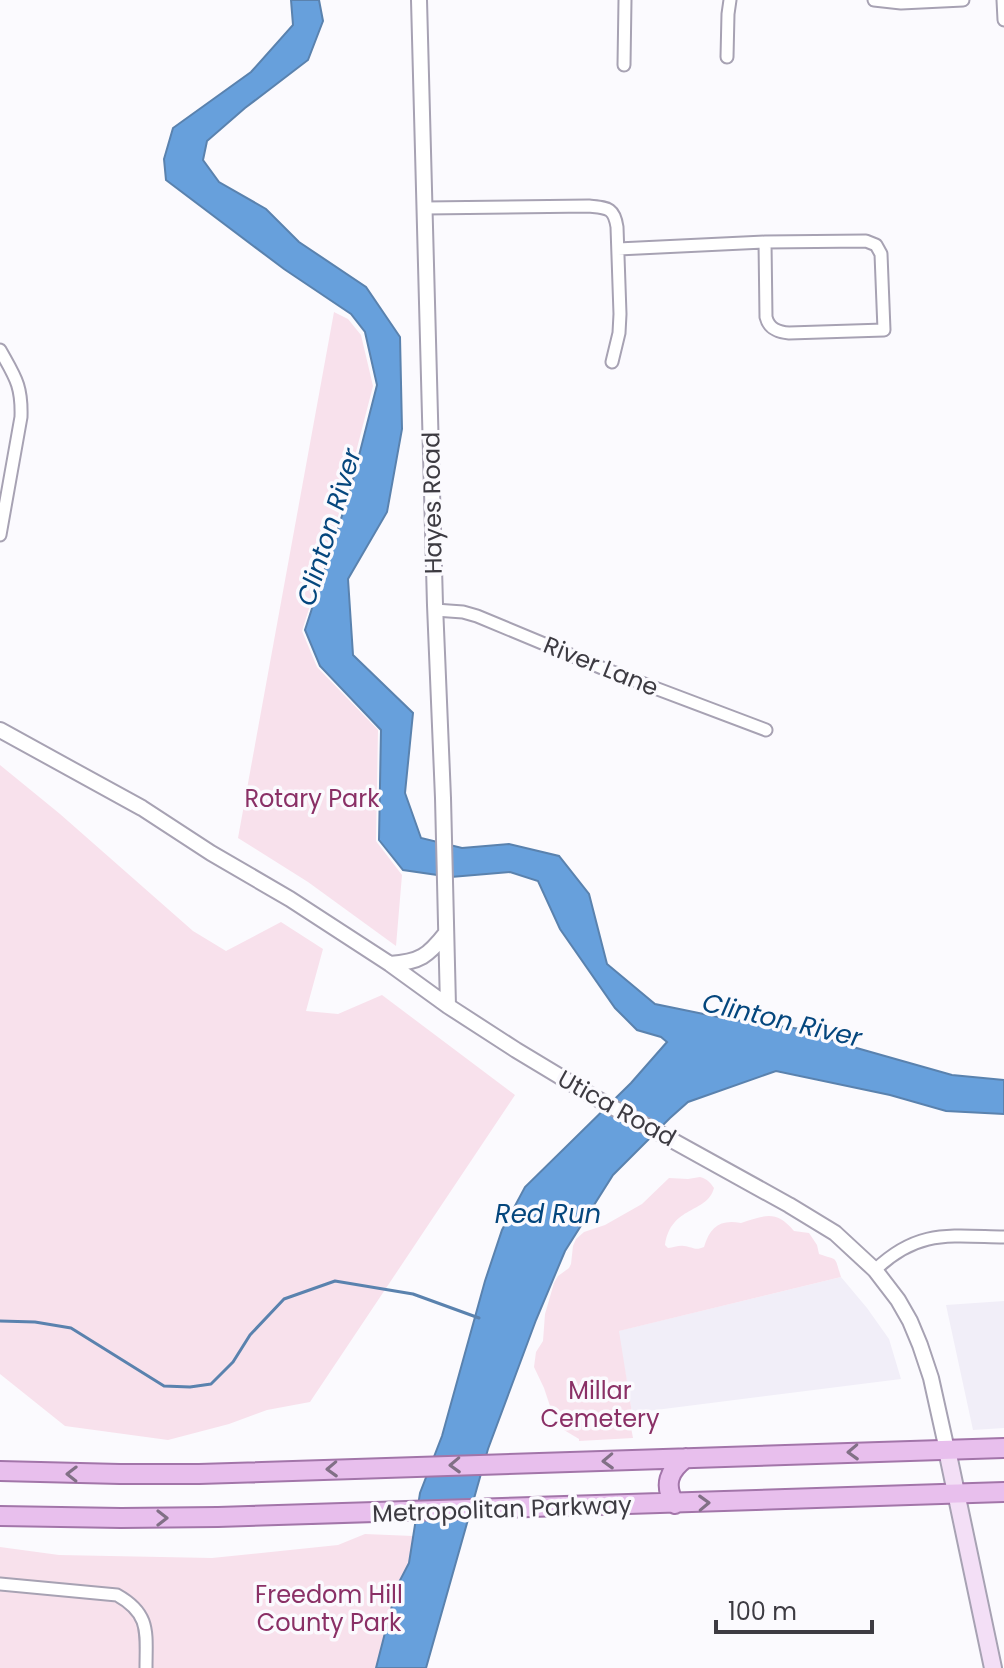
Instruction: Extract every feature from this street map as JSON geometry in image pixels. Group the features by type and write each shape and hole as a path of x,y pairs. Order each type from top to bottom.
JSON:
{"main road":[{"name":"Metropolitan Parkway","path":"0,1471 199,1474 1004,1448"},
{"name":"Utica Road","path":"947,1450 993,1668"},
{"path":"675,1504 668,1490 668,1479 673,1469 686,1458"},
{"name":"Metropolitan Parkway","path":"0,1516 167,1518 1004,1492"}],"street":[{"name":"Hayes Road","path":"419,0 448,1006"},
{"path":"624,65 625,0"},
{"path":"727,57 730,0"},
{"path":"874,0 901,3 963,0"},
{"path":"1003,0 1004,20"},
{"path":"425,208 589,206 610,210 615,216 620,314 612,362"},
{"path":"618,249 765,242 861,240 876,245 882,260 884,330 789,333 772,328 766,317 765,242"},
{"path":"0,350 22,398 0,535"},
{"name":"River Lane","path":"435,610 477,616 602,668 766,730"},
{"name":"Utica Road","path":"0,730 142,808 290,899 508,1046 835,1233 875,1270 898,1300 920,1345 931,1378 947,1450"},
{"path":"390,964 406,963 426,956 446,933"},
{"path":"875,1270 895,1253 917,1242 953,1236 1004,1237"},
{"path":"0,1584 117,1595 125,1599 144,1619 146,1668"}],"shaded area":[{"path":"841,1277 889,1339 901,1379 632,1413 618,1331"},
{"path":"1004,1301 1004,1428 973,1430 946,1305"}],"green space":[{"name":"Rotary Park","path":"334,312 348,319 361,335 373,386 346,491 302,631 317,667 378,730 376,841 402,875 396,946 308,882 238,838"},
{"path":"0,765 193,931 226,951 281,922 323,949 306,1011 338,1014 382,995 515,1095 310,1402 267,1410 168,1440 65,1426 0,1374"},
{"name":"Millar Cemetery","path":"700,1177 714,1188 704,1202 674,1223 665,1245 668,1248 701,1248 717,1226 727,1222 741,1223 776,1217 794,1231 809,1233 819,1254 835,1260 841,1277 619,1331 633,1438 579,1441 564,1430 552,1412 534,1367 536,1352 543,1341 545,1314 554,1283 569,1268 573,1246 584,1232 605,1225 642,1204 669,1178"},
{"name":"Freedom Hill County Park","path":"365,1534 413,1536 409,1563 397,1586 376,1668 0,1668 0,1547 59,1555 212,1558 338,1545"}],"water":[{"name":"Red Run","path":"291,0 319,0 323,21 308,60 207,141 203,160 219,182 266,209 299,242 366,287 400,337 402,429 387,512 348,579 353,655 413,713 405,793 421,838 462,848 509,844 559,856 589,894 607,964 655,1004 728,1019 801,1029 952,1075 1004,1080 1004,1114 946,1111 890,1095 776,1071 688,1102 613,1175 565,1251 536,1320 488,1449 426,1668 376,1668 397,1586 409,1563 420,1493 442,1436 502,1230 525,1187 631,1083 667,1042 661,1037 637,1030 615,1008 560,929 538,881 510,872 451,877 403,870 379,840 381,730 320,666 305,630 350,491 377,385 365,332 351,314 284,269 166,180 164,159 173,128 251,72 293,25"}],"waterway":[{"path":"0,1321 35,1322 71,1328 164,1386 190,1387 211,1384 284,1299 335,1281 413,1294 479,1318"}],"water label":[{"name":"Clinton River","path":"329,527"},
{"name":"Clinton River","path":"782,1020"}]}
